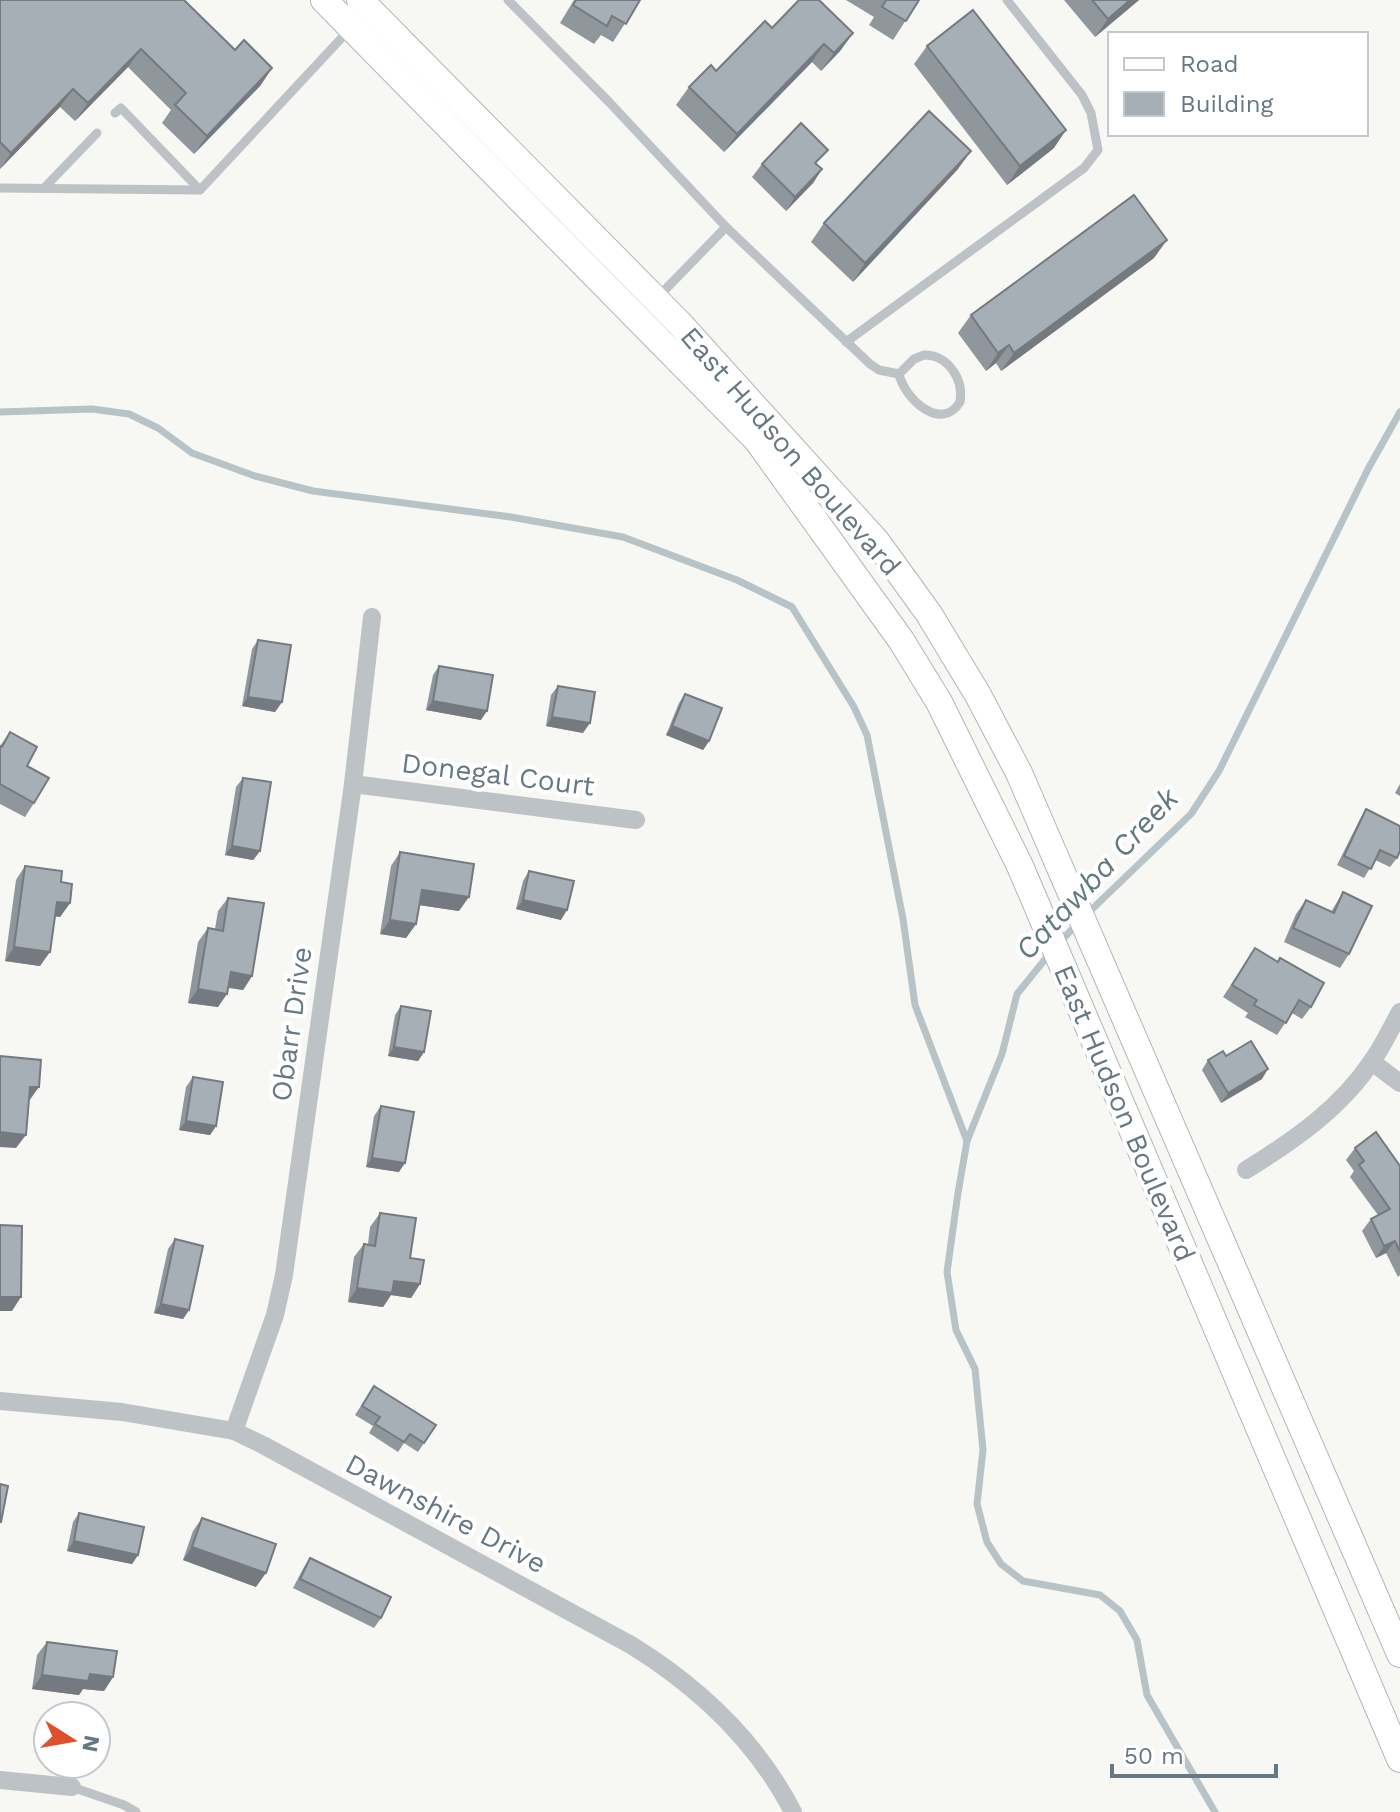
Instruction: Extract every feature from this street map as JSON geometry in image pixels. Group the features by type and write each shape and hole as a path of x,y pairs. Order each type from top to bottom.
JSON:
{"main road":[{"name":"East Hudson Boulevard","path":"324,0 757,440 901,640 939,702 1020,866 1400,1759"},
{"name":"East Hudson Boulevard","path":"360,0 656,299 877,542 929,614 978,695 1019,773 1400,1654"}],"street":[{"path":"637,318 656,299"},
{"name":"Obarr Drive","path":"234,1431 275,1315 284,1275 353,784 372,617"},
{"name":"Donegal Court","path":"353,784 636,820"},
{"path":"1246,1170 1307,1130 1353,1086 1372,1062 1400,1012"},
{"path":"1372,1062 1400,1083"},
{"name":"Dawnshire Drive","path":"0,1401 122,1412 234,1431 631,1645 671,1670 720,1711 752,1747 776,1779 793,1812"},
{"path":"0,1780 72,1787"}],"lane":[{"path":"508,0 726,227 846,342 879,370 899,374"},
{"path":"846,342 1084,168 1098,150 1091,113 1082,95 1007,0"},
{"path":"0,188 200,190 351,27"},
{"path":"115,113 121,108 200,190"},
{"path":"45,187 97,133"},
{"path":"656,299 726,227"},
{"path":"924,355 939,358 954,370 958,378 960,402 950,412 933,415 901,385 899,374 914,359 924,355"},
{"path":"72,1787 136,1812"}],"building":[{"path":"0,0 184,0 235,50 244,40 272,68 207,136 175,105 186,93 141,49 88,103 73,89 11,153 0,142"},
{"path":"576,0 640,0 626,24 612,16 607,26 573,5"},
{"path":"799,0 819,0 853,33 834,53 824,44 737,134 689,87 711,65 716,71 765,21 772,28"},
{"path":"886,0 919,0 906,21 882,7"},
{"path":"1092,0 1130,0 1108,19"},
{"path":"973,10 1066,130 1020,166 927,46"},
{"path":"929,111 971,151 865,263 824,223"},
{"path":"801,123 828,150 815,163 822,169 795,197 762,164"},
{"path":"1134,195 1167,240 1014,353 1009,345 998,353 971,315"},
{"path":"258,640 291,645 282,702 248,697"},
{"path":"439,666 493,675 487,711 433,701"},
{"path":"558,686 595,692 590,723 552,717"},
{"path":"685,694 722,708 709,741 672,726"},
{"path":"10,732 37,747 27,766 49,778 34,803 0,784 0,746"},
{"path":"243,778 271,782 260,851 232,846"},
{"path":"1366,809 1400,826 1397,858 1380,850 1371,869 1344,856"},
{"path":"400,852 474,864 469,897 422,890 416,924 390,920"},
{"path":"25,866 62,871 61,882 72,884 70,903 57,902 50,952 14,947"},
{"path":"529,871 574,881 567,910 523,900"},
{"path":"1343,892 1372,906 1349,954 1293,928 1306,900 1334,913"},
{"path":"228,898 264,903 252,976 231,972 227,994 198,989 208,928 223,931"},
{"path":"1255,948 1324,983 1311,1007 1299,1000 1286,1023 1254,1005 1257,1000 1232,985"},
{"path":"401,1006 431,1011 424,1052 394,1047"},
{"path":"1251,1041 1268,1069 1228,1093 1208,1060 1223,1051 1226,1056"},
{"path":"0,1056 41,1060 39,1087 30,1087 26,1135 0,1132"},
{"path":"193,1077 223,1082 216,1126 186,1121"},
{"path":"381,1106 414,1112 405,1163 372,1158"},
{"path":"1376,1132 1400,1166 1400,1252 1395,1241 1384,1246 1371,1219 1390,1209 1359,1165 1364,1161 1355,1148"},
{"path":"380,1213 416,1218 410,1258 424,1260 420,1284 394,1281 392,1293 357,1288 364,1244 375,1246"},
{"path":"0,1225 22,1226 21,1297 0,1297"},
{"path":"175,1239 203,1246 189,1310 161,1304"},
{"path":"374,1386 436,1425 424,1443 410,1434 404,1442 375,1424 380,1417 362,1406"},
{"path":"0,1484 8,1486 1,1522 0,1522"},
{"path":"79,1513 144,1527 138,1555 74,1541"},
{"path":"202,1518 276,1544 266,1573 192,1547"},
{"path":"310,1558 391,1597 381,1618 300,1579"},
{"path":"47,1642 117,1651 113,1677 90,1674 88,1681 42,1675"}],"waterway":[{"path":"0,412 92,409 129,414 158,428 192,453 255,476 313,491 511,517 623,537 737,580 792,607 854,707 867,735 903,919 915,1005 967,1141"},
{"name":"Catawba Creek","path":"1087,914 1191,814 1219,771 1368,469 1400,412"},
{"name":"Catawba Creek","path":"1059,943 1078,923"},
{"name":"Catawba Creek","path":"1051,952 1017,994 1002,1054 967,1141 947,1272 956,1330 975,1369 983,1450 977,1504 987,1542 1001,1564 1023,1581 1100,1595 1120,1611 1137,1640 1147,1695 1215,1812"}]}
